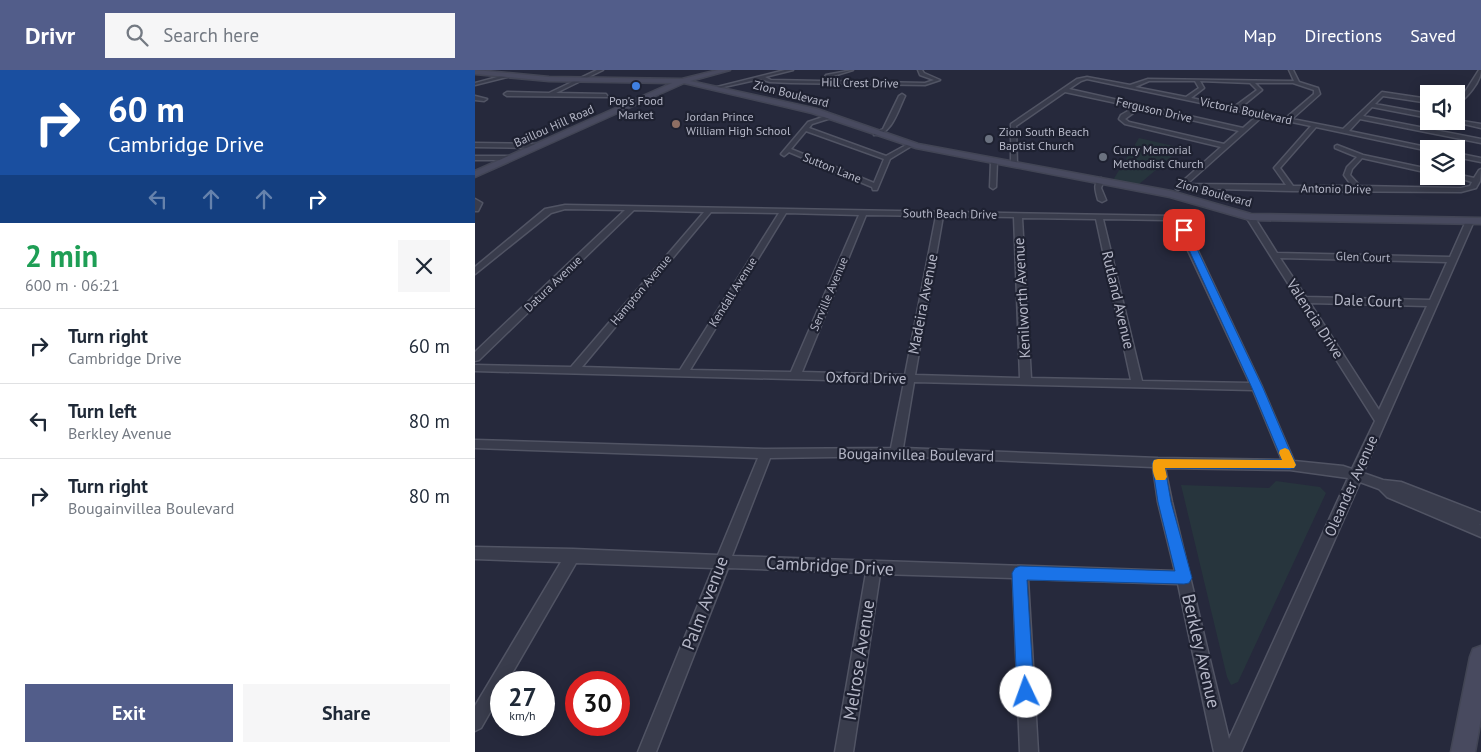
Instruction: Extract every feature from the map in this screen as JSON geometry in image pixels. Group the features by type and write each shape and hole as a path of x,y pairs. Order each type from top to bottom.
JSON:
{"main road":[{"name":"Baillou Hill Road","path":"475,174 683,81 727,70"},
{"path":"475,72 505,76 579,80 683,81"},
{"name":"Zion Boulevard","path":"683,81 807,110 908,144 1171,194 1250,217 1476,221"},
{"path":"1463,752 1481,657"}],"street":[{"path":"548,95 601,70"},
{"path":"715,88 791,70"},
{"path":"824,82 828,76 851,70"},
{"name":"Hill Crest Drive","path":"760,77 775,82 925,84 938,80 922,74 921,70"},
{"path":"1291,70 1297,82"},
{"path":"1465,96 1474,87 1481,71"},
{"path":"1181,74 1184,80"},
{"path":"475,85 505,76"},
{"name":"Victoria Boulevard","path":"1014,164 1013,125 1079,80 1087,78 1420,148"},
{"path":"1130,87 1147,80 1196,80 1297,82 1316,89 1317,94 1287,120"},
{"path":"1186,99 1202,88 1196,80"},
{"path":"1235,109 1260,90 1251,81"},
{"path":"475,85 489,87"},
{"name":"Ferguson Drive","path":"1065,90 1243,130"},
{"path":"507,94 606,96"},
{"path":"1344,132 1382,94 1420,100"},
{"path":"513,102 529,95"},
{"path":"570,103 583,96"},
{"path":"876,134 885,130 902,96"},
{"path":"475,98 484,99"},
{"path":"1370,105 1420,114"},
{"path":"1139,107 1123,116 1122,119 1127,123 1225,146"},
{"path":"1171,194 1261,115"},
{"path":"1359,117 1481,141"},
{"path":"806,128 831,118"},
{"path":"1465,123 1481,126"},
{"path":"1292,189 1277,168 1313,126"},
{"path":"806,128 890,157 908,144"},
{"name":"Sutton Lane","path":"806,128 786,152 875,188 890,157"},
{"path":"475,145 538,146"},
{"path":"1337,147 1361,156 1420,169"},
{"path":"1358,189 1347,175 1349,168 1361,156"},
{"path":"1465,157 1481,160"},
{"path":"475,158 509,158"},
{"path":"993,187 994,161"},
{"path":"1465,178 1477,181 1481,171"},
{"path":"1101,180 1098,188 1102,200"},
{"name":"Antonio Drive","path":"1180,186 1461,190 1473,188 1477,181"},
{"path":"475,201 478,203 475,208"},
{"name":"South Beach Drive","path":"475,271 548,211 565,207 1168,218 1179,223 1184,230 1257,388 1290,465"},
{"name":"Datura Avenue","path":"475,358 631,209"},
{"name":"Hampton Avenue","path":"573,370 709,210"},
{"name":"Kendall Avenue","path":"683,373 784,211"},
{"name":"Serville Avenue","path":"795,376 863,213"},
{"name":"Madeira Avenue","path":"896,452 940,214"},
{"name":"Kenilworth Avenue","path":"1018,215 1026,382"},
{"name":"Rutland Avenue","path":"1099,216 1137,384"},
{"name":"Valencia Drive","path":"1250,217 1380,420"},
{"name":"Oleander Avenue","path":"1232,752 1433,303 1453,260 1476,221"},
{"name":"Glen Court","path":"1274,255 1453,260"},
{"name":"Dale Court","path":"1303,300 1433,303"},
{"name":"Oxford Drive","path":"475,368 1257,388"},
{"name":"Bougainvillea Boulevard","path":"475,444 766,454 896,452 1158,463 1290,465 1322,468 1356,475 1383,485"},
{"name":"Palm Avenue","path":"647,752 721,561 766,454"},
{"name":"Berkley Avenue","path":"1158,463 1165,502 1223,752"},
{"path":"1383,485 1406,490 1481,519"},
{"path":"1383,485 1392,493 1481,531"},
{"name":"Cambridge Drive","path":"475,553 1184,578"},
{"path":"475,722 573,555"},
{"name":"Melrose Avenue","path":"844,752 874,568"},
{"path":"1020,573 1029,752"}],"shaded area":[{"path":"1139,138 1182,148 1138,185 1113,180"},
{"path":"1276,481 1320,487 1326,493 1238,682 1231,685 1227,677 1181,485 1269,488"}],"slow traffic":[{"path":"1160,477 1158,463 1290,465 1285,453"}],"place":[{"name":"Pop's Food Market","path":"636,86"},
{"name":"Jordan Prince William High School","path":"676,124"},
{"name":"Zion South Beach Baptist Church","path":"989,139"},
{"name":"Curry Memorial Methodist Church","path":"1103,157"}],"route":[{"path":"1026,692 1020,573 1184,578 1165,502 1158,463 1290,465 1257,388 1184,230"}]}
